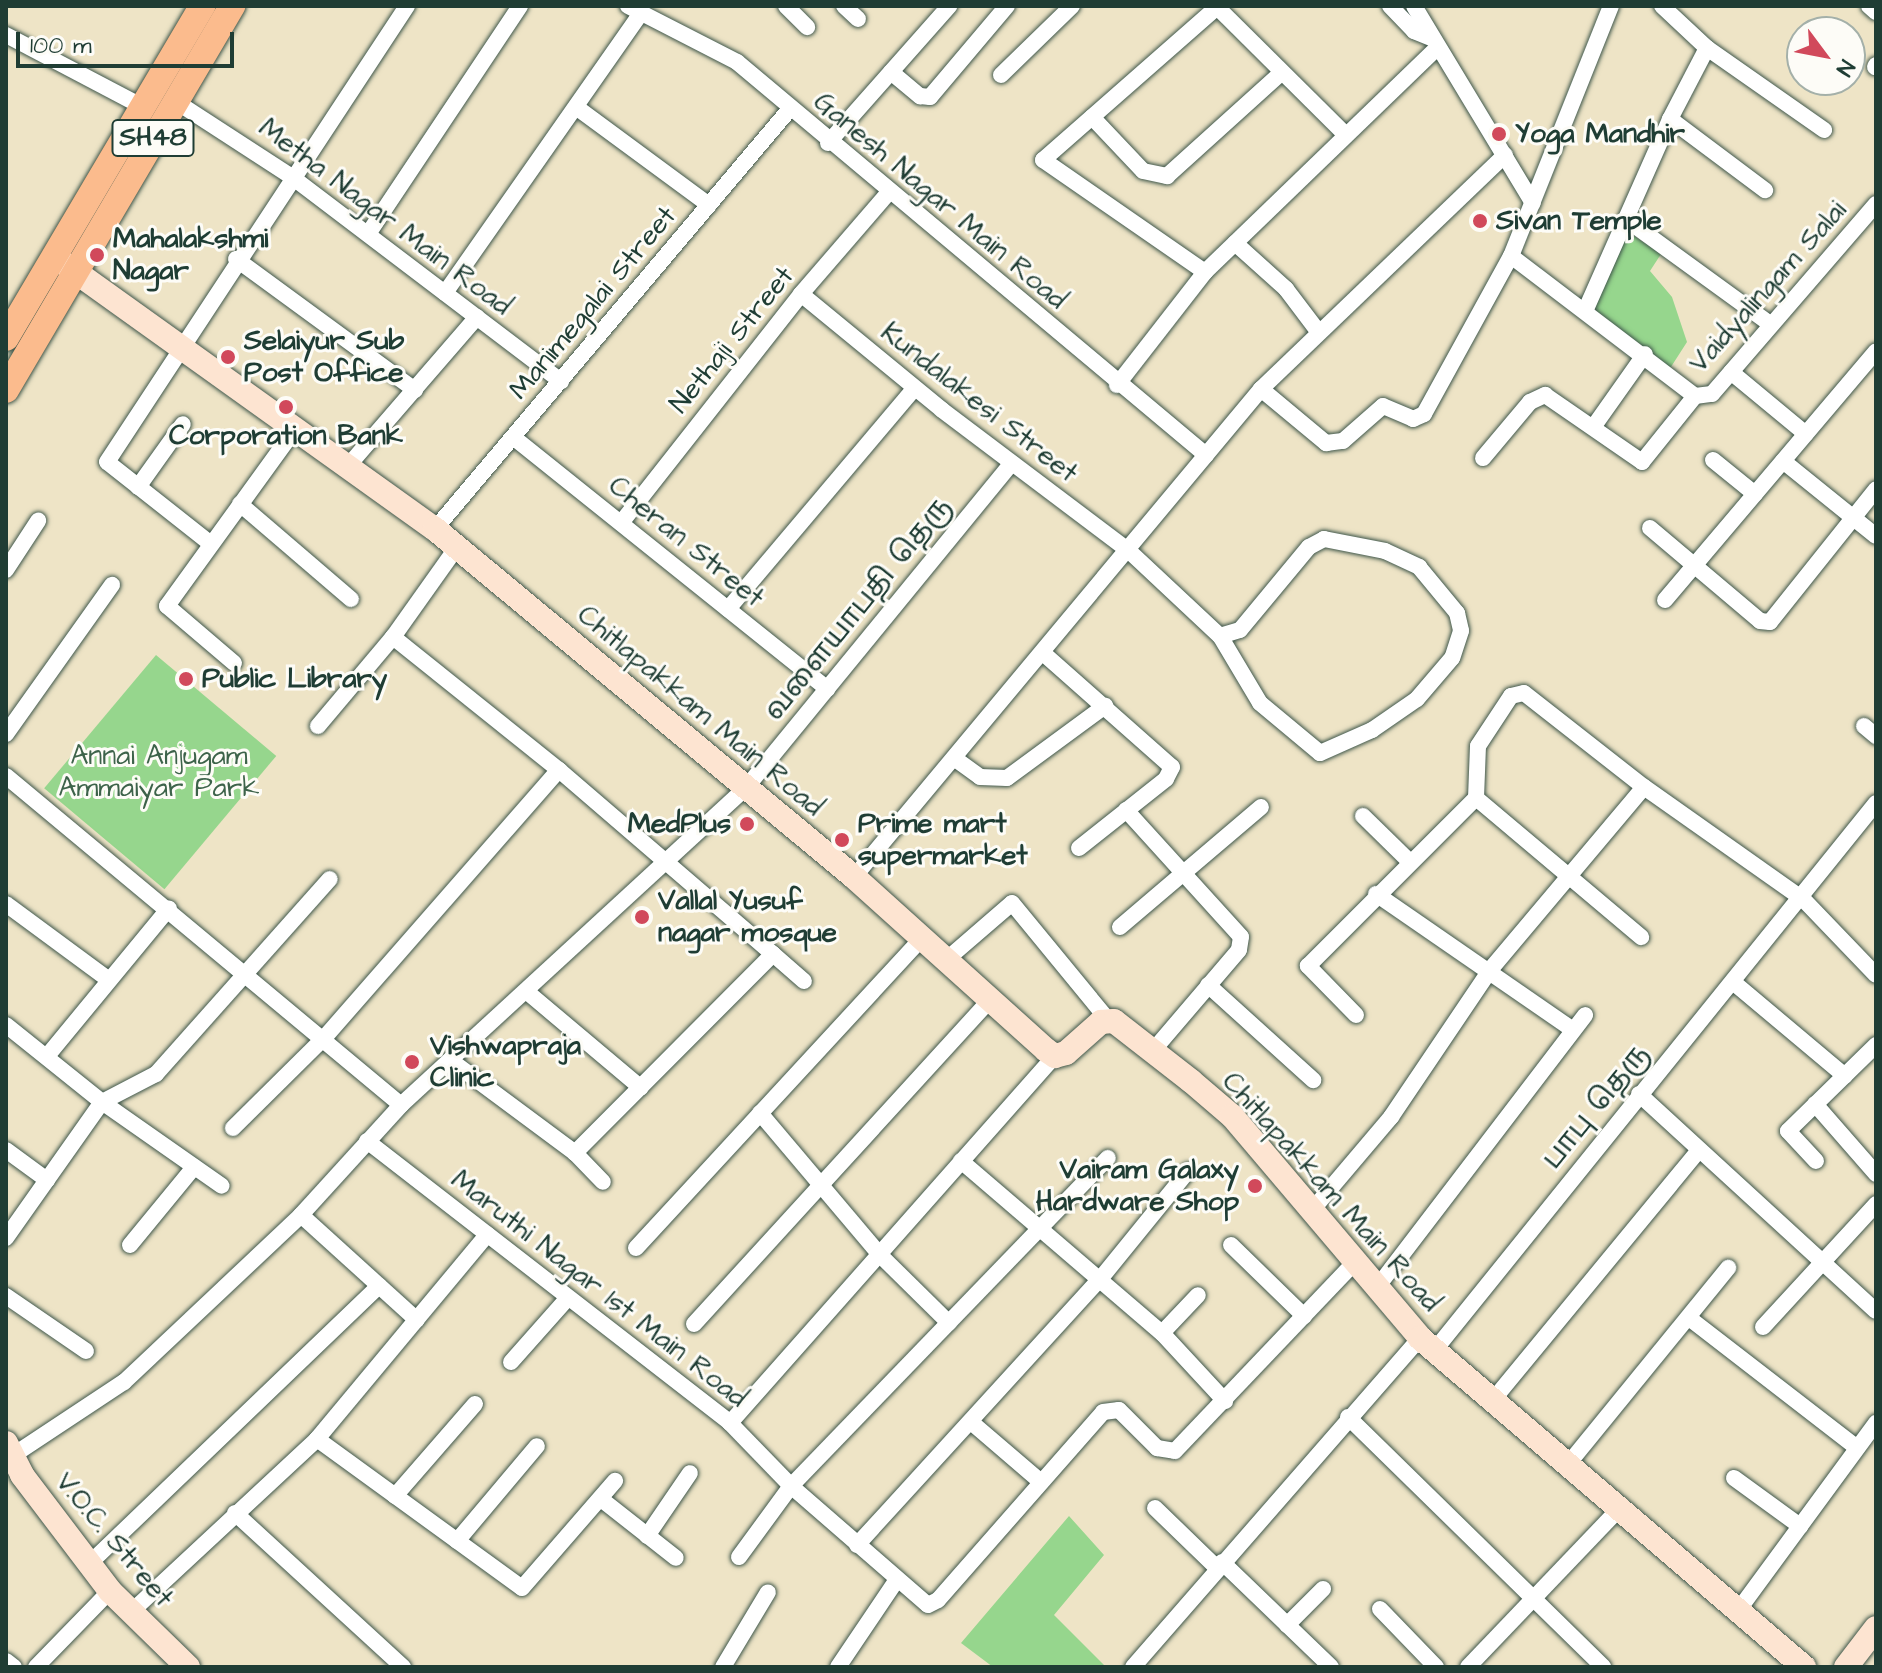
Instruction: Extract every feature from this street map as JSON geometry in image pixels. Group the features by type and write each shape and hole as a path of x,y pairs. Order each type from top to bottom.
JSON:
{"main road":[{"name":"SH48","path":"6,390 64,264 74,222 202,6"},
{"name":"SH48","path":"6,338 64,264 175,101 232,6"}],"street":[{"path":"211,544 107,462 236,259 407,6"},
{"path":"368,234 520,6"},
{"path":"786,6 807,27"},
{"path":"844,6 858,19"},
{"path":"828,143 949,6"},
{"path":"891,72 920,96 930,97 1007,6"},
{"path":"1001,75 1072,6"},
{"path":"1390,6 1411,28 1434,43"},
{"path":"1261,389 1326,443 1343,441 1383,406 1413,419 1424,414 1511,256 1611,6"},
{"path":"1662,6 1707,48 1824,130"},
{"path":"1869,6 1876,12"},
{"path":"1205,272 1043,160 1217,7 1280,74 1345,134"},
{"path":"445,293 576,107 635,9"},
{"name":"Ganesh Nagar Main Road","path":"635,9 737,62 789,110 1117,385 1185,432 1206,455"},
{"path":"1411,28 1425,9"},
{"path":"1425,9 1434,43 1533,203"},
{"path":"6,35 141,106"},
{"path":"1117,385 1205,272 1434,43"},
{"path":"1586,309 1670,119 1707,48"},
{"path":"1092,117 1143,171 1167,176 1280,74"},
{"name":"Metha Nagar Main Road","path":"175,101 292,177 561,381"},
{"path":"576,107 709,205"},
{"name":"Manimegalai Street","path":"435,529 789,110"},
{"path":"1670,119 1765,190"},
{"path":"854,877 1261,389 1317,330 1505,155"},
{"name":"Nethaji Street","path":"621,523 801,294 889,192"},
{"name":"Vaidyalingam Salai","path":"1695,396 1712,394 1769,323 1876,204"},
{"path":"1627,220 1769,323"},
{"path":"1235,243 1286,289 1317,330"},
{"path":"1483,458 1539,396 1553,399 1642,462 1695,396 1586,309 1511,256"},
{"path":"236,259 415,390"},
{"name":"Chitlapakkam Main Road","path":"64,264 435,529 854,877 1055,1056"},
{"name":"Kundalakesi Street","path":"801,294 915,388 1128,550 1220,636"},
{"path":"348,466 477,317"},
{"path":"1665,600 1876,351"},
{"path":"1594,426 1645,354"},
{"path":"1731,372 1806,434"},
{"path":"728,609 915,388"},
{"path":"138,487 183,424"},
{"path":"234,663 167,606 296,428"},
{"name":"Cheran Street","path":"513,437 827,689"},
{"path":"1713,460 1755,494"},
{"path":"1783,461 1876,536"},
{"name":"வளையாபதி தெரு","path":"9,1450 124,1382 301,1215 401,1105 745,789 1012,463"},
{"path":"1650,528 1760,621 1770,622 1876,489"},
{"path":"240,504 351,599"},
{"path":"6,570 38,521"},
{"path":"1324,539 1385,551 1419,567 1457,613 1461,631 1452,658 1417,699 1372,730 1320,753 1260,703 1220,636 1240,630 1309,547 1324,539"},
{"path":"318,726 393,637 457,547"},
{"path":"6,734 112,585"},
{"path":"393,637 559,770 804,981"},
{"path":"1043,653 1172,767 1166,779 1079,848"},
{"path":"1356,1015 1308,966 1376,894 1476,798 1478,746 1511,696 1519,693 1552,713 1644,787 1803,899 1874,968"},
{"path":"954,758 980,777 1007,778 1105,706"},
{"path":"233,1128 325,1037 559,770"},
{"path":"6,776 325,1037 401,1105"},
{"path":"1313,1209 1391,1117 1490,970 1644,787"},
{"path":"1476,798 1571,874 1641,937"},
{"name":"பாபு தெரு","path":"1138,1665 1348,1417 1427,1344 1803,899 1876,803"},
{"path":"1120,927 1261,807"},
{"path":"1126,810 1187,873 1241,937 1239,950 1151,1053"},
{"path":"1363,816 1410,862"},
{"path":"6,1238 102,1102 156,1074 330,879"},
{"path":"1376,894 1573,1030"},
{"path":"730,1423 1055,1056 1108,1020 1012,903 946,960"},
{"path":"6,904 109,980"},
{"path":"48,1055 169,908"},
{"path":"636,1248 922,938"},
{"path":"575,1153 773,954"},
{"path":"1733,982 1845,1076"},
{"path":"1208,985 1313,1080"},
{"path":"526,991 641,1088"},
{"path":"694,1324 991,999"},
{"path":"1375,1290 1585,1015"},
{"name":"Chitlapakkam Main Road","path":"1108,1020 1123,1026 1151,1053 1232,1116 1313,1209 1375,1290 1427,1344 1622,1506 1804,1667"},
{"path":"6,1025 48,1055 102,1102 222,1186"},
{"path":"1816,1161 1788,1134 1876,1045"},
{"path":"450,1060 575,1153 603,1182"},
{"path":"1639,1094 1820,1265 1876,1311"},
{"path":"1815,1104 1876,1174"},
{"path":"760,1113 879,1254 949,1323"},
{"name":"Maruthi Nagar 1st Main Road","path":"367,1141 730,1423 791,1486 925,1604 938,1600 1041,1482"},
{"path":"6,1150 47,1180"},
{"path":"1493,1400 1699,1150"},
{"path":"739,1557 791,1486 1108,1158"},
{"path":"961,1161 1162,1333 1225,1401"},
{"path":"130,1245 194,1167"},
{"path":"857,1545 1101,1278 1188,1171"},
{"path":"1763,1327 1876,1204"},
{"path":"301,1215 417,1320"},
{"path":"130,1613 317,1439 487,1235"},
{"path":"1231,1245 1304,1316"},
{"path":"971,1422 1041,1482 1107,1409 1119,1410 1157,1448 1169,1452 1225,1401 1353,1264"},
{"path":"1569,1463 1728,1268"},
{"path":"89,1564 379,1286"},
{"path":"1162,1333 1198,1295"},
{"path":"6,1296 86,1351"},
{"path":"511,1362 567,1299"},
{"path":"1689,1318 1857,1448"},
{"path":"395,1496 475,1404"},
{"path":"1348,1417 1603,1667"},
{"path":"1740,1608 1876,1423"},
{"path":"317,1439 522,1588 615,1481"},
{"path":"457,1541 537,1446"},
{"name":"V.O.C. Street","path":"9,1450 110,1591 188,1667"},
{"path":"647,1536 690,1473"},
{"path":"1734,1478 1800,1526"},
{"path":"601,1499 676,1558"},
{"path":"1468,1667 1622,1506"},
{"path":"1155,1508 1331,1667"},
{"path":"235,1513 403,1667"},
{"path":"838,1667 896,1581"},
{"path":"1287,1625 1323,1589"},
{"path":"36,1667 110,1591"},
{"path":"723,1667 768,1592"},
{"path":"1380,1609 1436,1667"},
{"path":"1846,1667 1876,1628"},
{"path":"6,1661 14,1667"}],"green space":[{"path":"1628,232 1661,254 1650,271 1672,297 1687,342 1669,370 1593,312"},
{"name":"Annai Anjugam Ammaiyar Park","path":"156,655 276,756 164,889 44,788"},
{"path":"1069,1516 1104,1555 1054,1615 1106,1667 993,1667 961,1643"}],"place":[{"name":"Yoga Mandhir","path":"1499,134"},
{"name":"Sivan Temple","path":"1480,221"},
{"name":"Mahalakshmi Nagar","path":"97,255"},
{"name":"Selaiyur Sub Post Office","path":"228,357"},
{"name":"Corporation Bank","path":"286,407"},
{"name":"Public Library","path":"186,679"},
{"name":"MedPlus","path":"747,824"},
{"name":"Prime mart supermarket","path":"842,840"},
{"name":"Vallal Yusuf nagar mosque","path":"642,917"},
{"name":"Vishwapraja Clinic","path":"412,1062"},
{"name":"Vairam Galaxy Hardware Shop","path":"1255,1186"}]}
